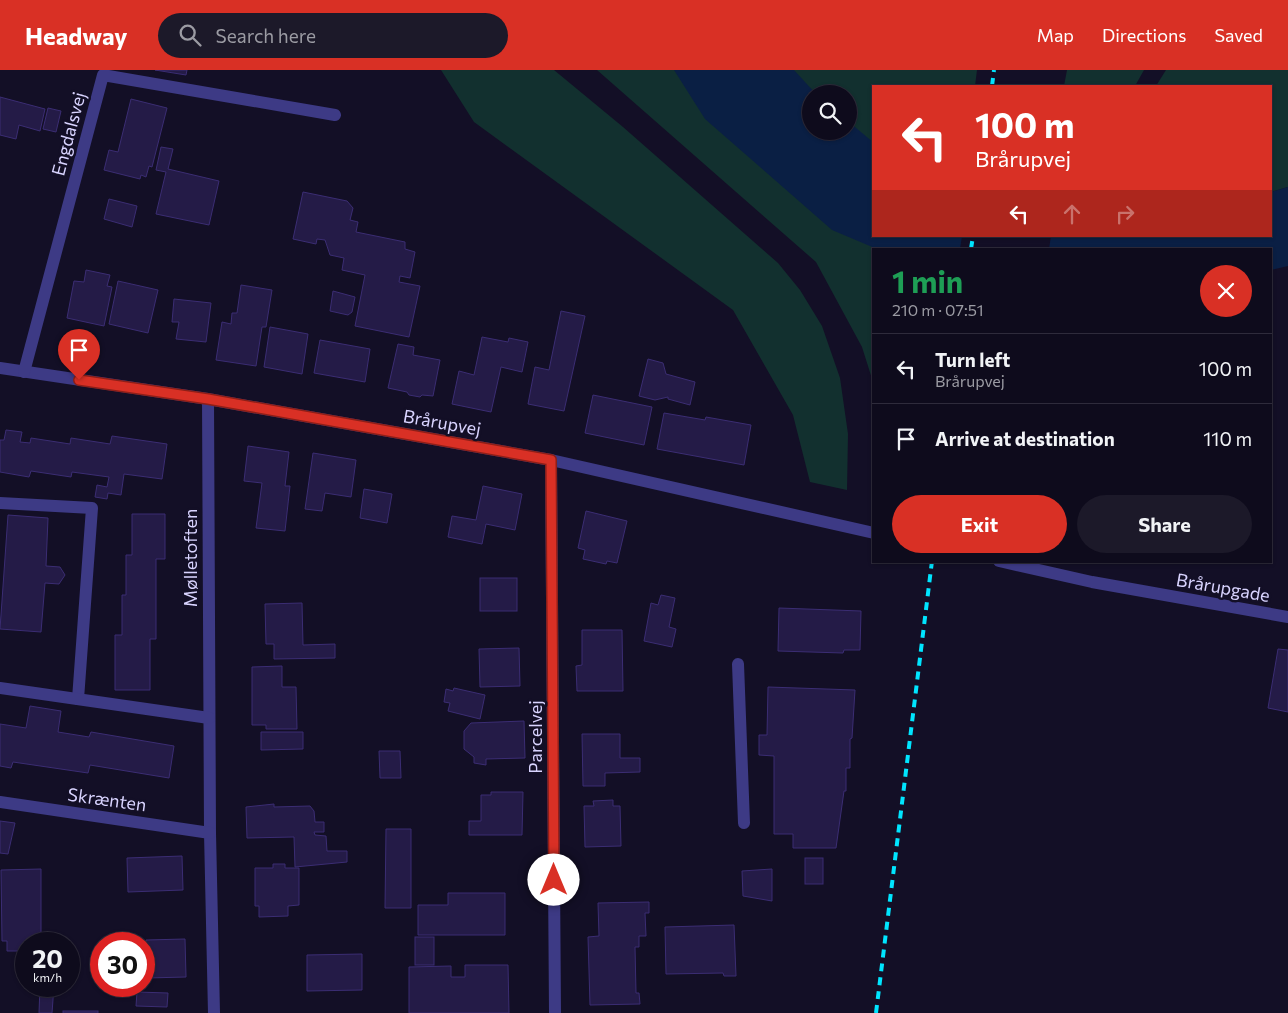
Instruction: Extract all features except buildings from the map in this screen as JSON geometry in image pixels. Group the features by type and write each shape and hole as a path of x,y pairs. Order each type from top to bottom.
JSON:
{"street":[{"name":"Engdalsvej","path":"24,372 103,75 335,115"},
{"name":"Brårupvej","path":"0,368 208,399 551,460 872,533"},
{"name":"Mølletoften","path":"208,399 210,833 214,1013"},
{"name":"Parcelvej","path":"551,460 555,1013"},
{"path":"0,503 92,508 78,699"},
{"name":"Brårupgade","path":"1008,563 1092,582 1288,618"},
{"path":"738,664 744,823"},
{"path":"0,688 209,718"},
{"name":"Skrænten","path":"0,802 210,833"}],"green space":[{"path":"441,70 554,70 623,127 778,263 800,290 822,326 840,378 848,434 847,490 810,482 793,415 733,310 474,122"},
{"path":"597,70 977,70 975,85 872,85 872,237 947,248 872,248 872,379 862,347 816,262"},
{"path":"1067,70 1144,70 1136,85 1064,85"},
{"path":"1166,70 1288,70 1288,187 1272,192 1272,85 1157,85"}],"water":[{"path":"674,70 794,70 808,85 802,85 802,140 857,140 857,129 872,141 872,237 1272,237 1272,192 1288,187 1288,266 1272,270 1272,248 875,248 832,230 705,119"}],"pier":[{"path":"962,237 1051,237 1049,248 960,248"}],"railway":[{"path":"992,85 994,70"},
{"path":"971,248 973,237"},
{"path":"876,1013 932,563"}],"route":[{"path":"79,380 208,399 551,460 554,880"}]}
